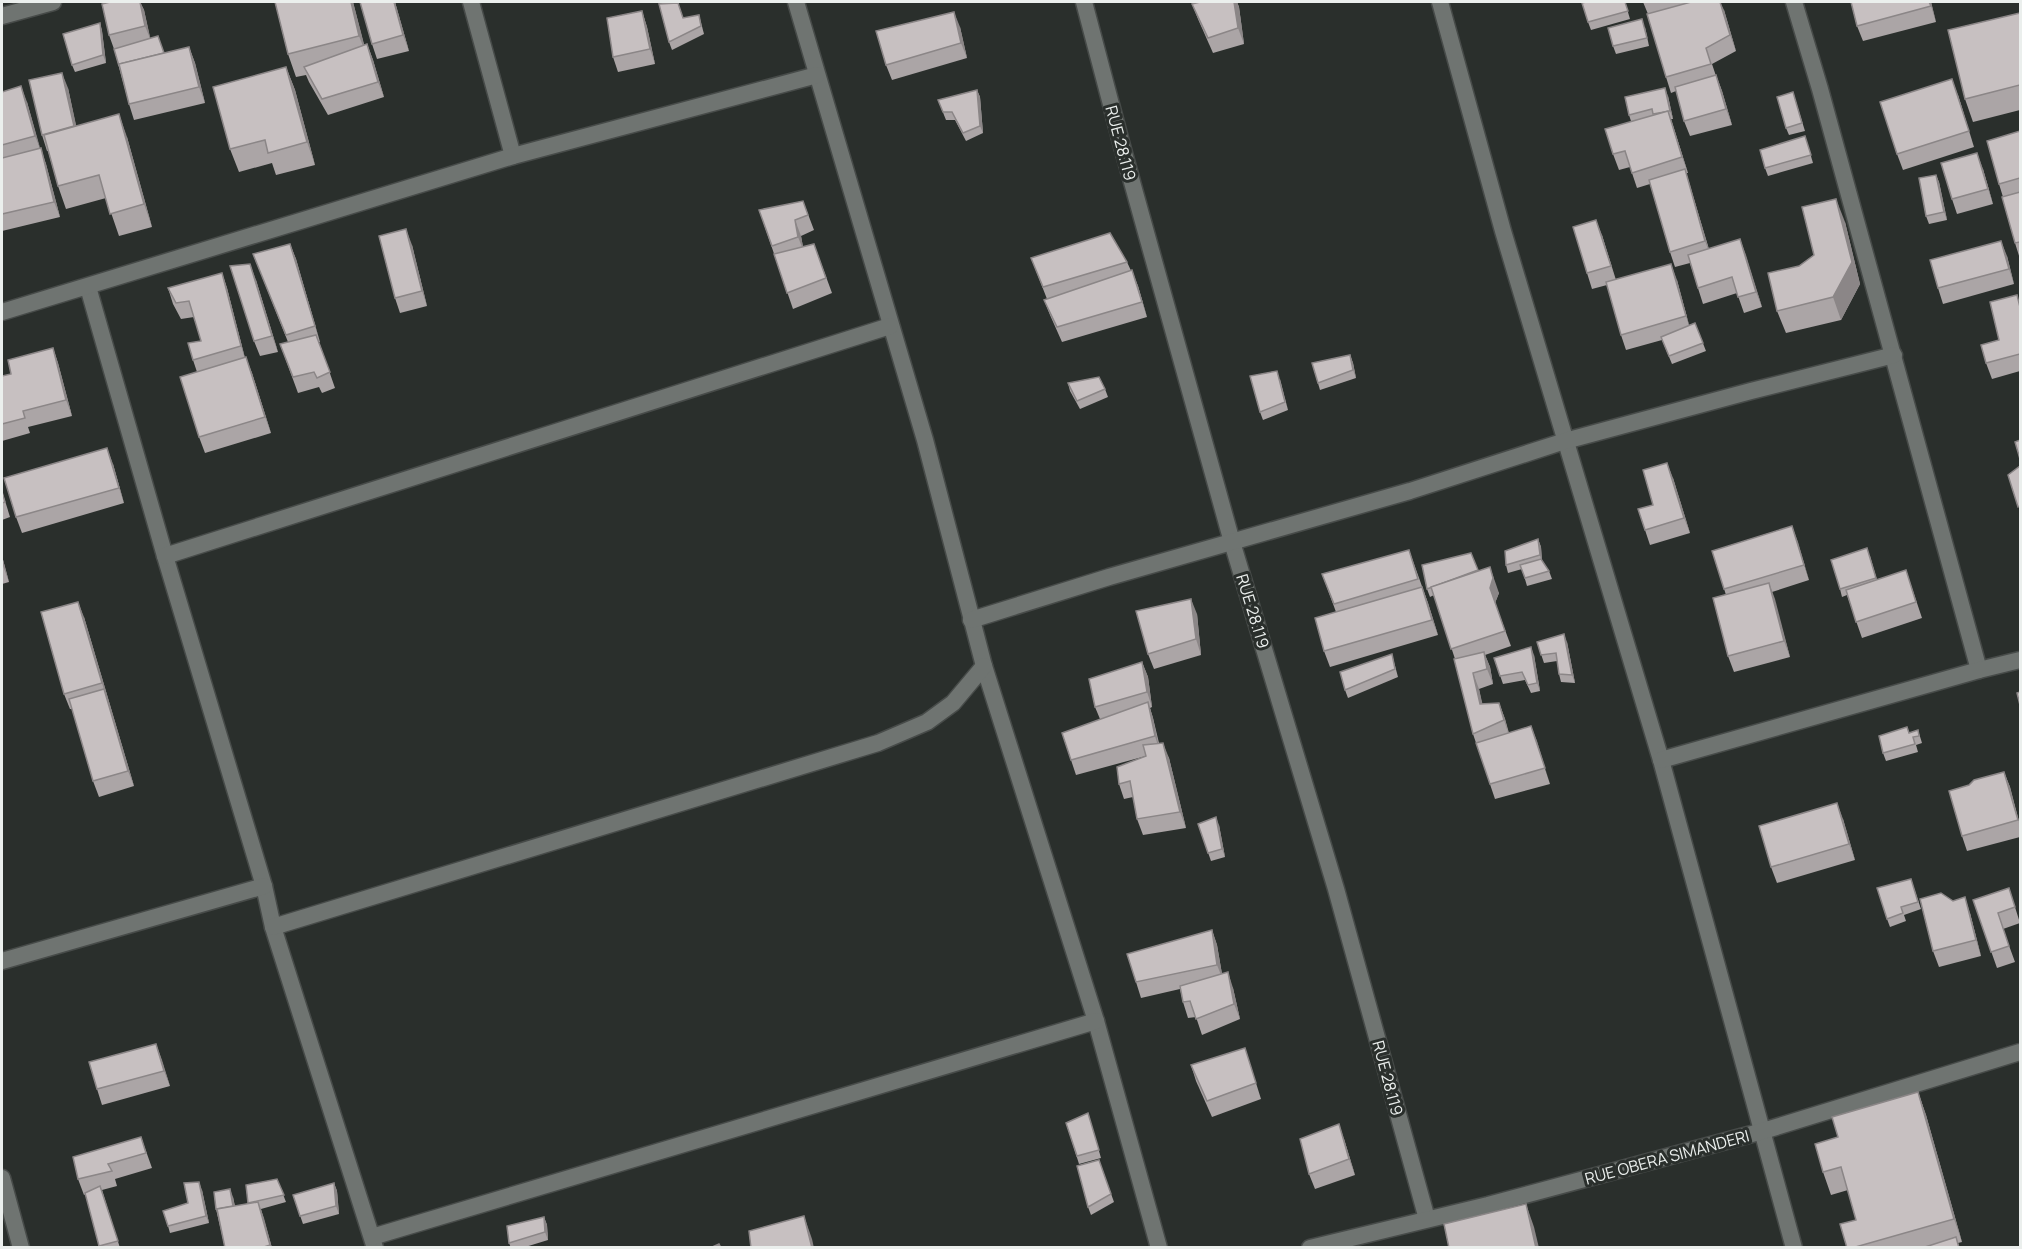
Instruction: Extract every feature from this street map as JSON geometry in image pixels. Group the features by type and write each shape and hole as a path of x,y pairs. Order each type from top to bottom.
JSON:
{"street":[{"path":"2,16 53,2"},
{"path":"471,2 513,156"},
{"path":"796,2 925,440 984,666 1096,1021 1159,1248"},
{"name":"RUE 28.119","path":"1084,2 1233,542 1336,889 1427,1219"},
{"path":"1440,2 1503,231 1661,760 1794,1248"},
{"path":"1794,2 1894,355 1979,670"},
{"path":"2,312 513,156 817,75"},
{"path":"88,287 165,556 264,886 273,927 374,1242 1096,1021"},
{"path":"165,556 890,326"},
{"path":"971,620 1109,577 1410,491 1565,441 1740,393 1894,355"},
{"path":"1661,760 2020,660"},
{"path":"273,927 878,743 927,722 953,703 984,666"},
{"path":"2,961 264,886"},
{"name":"RUE OBERA SIMANDERI","path":"1310,1248 1499,1202 1762,1131 2020,1052"},
{"path":"2,1178 21,1248"}],"building":[{"path":"140,2 145,26 109,35 102,4"},
{"path":"275,2 351,2 359,36 288,54"},
{"path":"360,2 394,2 403,35 372,44"},
{"path":"1234,2 1238,28 1208,38 1192,4"},
{"path":"1625,2 1628,11 1588,22 1582,3"},
{"path":"1691,2 1720,2 1730,35 1706,48 1711,64 1666,77 1647,14"},
{"path":"1851,2 1929,2 1931,6 1857,26"},
{"path":"678,3 683,18 699,15 701,26 669,42 659,4"},
{"path":"642,11 650,49 613,57 607,18"},
{"path":"954,12 961,43 886,65 876,31"},
{"path":"2020,13 2020,85 1965,99 1948,30"},
{"path":"1642,19 1647,38 1613,46 1608,28"},
{"path":"100,23 103,55 72,65 63,34"},
{"path":"158,36 164,53 119,64 119,66 114,49"},
{"path":"367,44 378,82 322,99 304,67"},
{"path":"189,47 199,87 129,104 119,64"},
{"path":"286,67 307,142 268,153 265,140 230,149 213,87"},
{"path":"62,73 74,126 42,135 29,80"},
{"path":"1716,75 1726,109 1684,121 1675,87"},
{"path":"1952,79 1969,131 1897,154 1880,102"},
{"path":"21,86 35,136 2,145 2,92"},
{"path":"1665,88 1670,111 1653,114 1652,109 1629,115 1625,97"},
{"path":"977,90 980,126 963,133 952,112 943,112 938,100"},
{"path":"1793,92 1802,123 1786,128 1777,97"},
{"path":"1668,111 1682,157 1632,173 1625,151 1613,154 1605,129"},
{"path":"119,114 144,204 110,214 99,175 58,186 44,135"},
{"path":"2020,131 2020,178 1999,184 1987,141"},
{"path":"1805,136 1811,155 1765,168 1760,150"},
{"path":"41,148 54,202 2,214 2,158"},
{"path":"1977,153 1988,189 1952,199 1941,163"},
{"path":"1685,169 1705,241 1670,252 1649,180"},
{"path":"1936,175 1944,212 1926,216 1919,178"},
{"path":"2020,192 2020,242 2015,243 2002,197"},
{"path":"1836,199 1852,262 1833,297 1777,311 1768,273 1799,266 1814,255 1802,207"},
{"path":"803,201 808,215 795,220 798,237 772,246 759,210"},
{"path":"1596,220 1611,266 1587,273 1573,227"},
{"path":"406,229 422,291 395,298 379,236"},
{"path":"1110,233 1127,262 1043,287 1031,258"},
{"path":"1740,239 1756,292 1738,297 1732,277 1698,288 1688,255"},
{"path":"2001,241 2009,269 1938,288 1930,260"},
{"path":"290,244 315,326 286,335 253,254"},
{"path":"814,244 826,278 787,293 774,254"},
{"path":"250,264 272,336 254,341 230,266"},
{"path":"1671,264 1686,316 1621,335 1606,282"},
{"path":"1132,270 1142,302 1057,327 1044,300"},
{"path":"222,273 241,346 193,360 188,343 201,341 189,301 176,303 168,288"},
{"path":"2017,295 2020,307 2020,354 1986,363 1981,345 1999,340 1990,302"},
{"path":"1695,323 1703,343 1669,356 1661,337"},
{"path":"316,335 330,372 317,378 314,372 293,377 280,344"},
{"path":"53,348 66,400 23,411 25,418 2,424 2,376 11,374 8,360"},
{"path":"1350,355 1353,370 1318,383 1312,363"},
{"path":"246,357 265,417 199,437 180,377"},
{"path":"1277,371 1285,402 1260,412 1250,376"},
{"path":"1099,377 1105,389 1077,401 1068,383"},
{"path":"2020,440 2020,459 2015,442"},
{"path":"107,448 119,488 16,517 4,478"},
{"path":"1667,463 1684,518 1645,530 1638,509 1653,505 1643,470"},
{"path":"2020,466 2020,506 2018,507 2008,475"},
{"path":"1792,526 1804,565 1724,589 1712,551"},
{"path":"1538,539 1540,555 1506,565 1505,551"},
{"path":"1867,548 1876,578 1840,589 1831,560"},
{"path":"1409,550 1418,579 1334,604 1322,574"},
{"path":"1471,553 1478,570 1427,589 1422,565"},
{"path":"1541,559 1549,571 1525,578 1520,565"},
{"path":"1490,567 1493,578 1490,588 1505,631 1451,649 1431,587"},
{"path":"1906,570 1916,602 1856,622 1846,590"},
{"path":"1769,583 1784,641 1728,656 1713,598"},
{"path":"1422,587 1432,620 1324,651 1315,618"},
{"path":"1191,599 1196,639 1148,654 1136,611"},
{"path":"78,602 102,683 64,694 41,612"},
{"path":"1564,634 1572,675 1559,674 1556,653 1541,655 1537,642"},
{"path":"1531,647 1537,683 1528,685 1522,672 1500,676 1494,658"},
{"path":"1484,652 1487,669 1473,673 1480,704 1499,703 1504,720 1473,734 1454,659"},
{"path":"1392,654 1395,669 1345,690 1340,672"},
{"path":"1142,662 1147,692 1095,707 1089,679"},
{"path":"104,689 128,771 93,781 69,699"},
{"path":"1148,702 1155,736 1071,760 1062,733"},
{"path":"1531,726 1545,768 1490,784 1476,743"},
{"path":"1907,727 1909,733 1918,730 1919,736 1913,737 1915,744 1883,753 1879,736"},
{"path":"1163,743 1180,812 1137,819 1130,781 1119,784 1117,767 1146,756 1143,745"},
{"path":"2004,772 2018,820 1962,836 1949,791 1969,785 1974,780"},
{"path":"1837,803 1849,844 1771,867 1759,826"},
{"path":"1216,817 1222,849 1208,853 1198,824"},
{"path":"1911,879 1918,902 1901,907 1903,913 1887,919 1877,888"},
{"path":"2009,888 2015,907 1998,913 2009,946 1991,952 1973,900"},
{"path":"1941,893 1953,901 1965,897 1976,940 1933,951 1920,899"},
{"path":"1212,930 1217,965 1136,982 1127,954"},
{"path":"1228,972 1234,1004 1196,1019 1190,1001 1183,1002 1180,986"},
{"path":"156,1044 164,1071 97,1089 89,1062"},
{"path":"1245,1048 1256,1083 1207,1101 1191,1065"},
{"path":"1918,1092 1954,1219 1847,1248 1840,1224 1856,1220 1841,1167 1823,1172 1815,1144 1838,1137 1832,1117"},
{"path":"1088,1113 1099,1150 1077,1156 1066,1123"},
{"path":"1339,1124 1349,1159 1309,1174 1300,1139"},
{"path":"141,1137 146,1153 108,1164 112,1171 78,1179 73,1157"},
{"path":"1099,1160 1111,1194 1088,1207 1077,1166"},
{"path":"277,1179 284,1195 248,1203 246,1185"},
{"path":"199,1182 206,1216 168,1226 163,1211 188,1203 184,1183"},
{"path":"334,1183 336,1206 300,1216 293,1195"},
{"path":"100,1186 118,1241 99,1246 85,1193"},
{"path":"230,1189 233,1206 216,1209 214,1192"},
{"path":"258,1202 270,1245 261,1248 225,1248 217,1209"},
{"path":"1526,1204 1536,1248 1449,1248 1444,1224"},
{"path":"804,1216 812,1248 751,1248 749,1231"},
{"path":"544,1217 545,1232 509,1243 507,1226"},
{"path":"1956,1237 1959,1248 1922,1248"}]}
